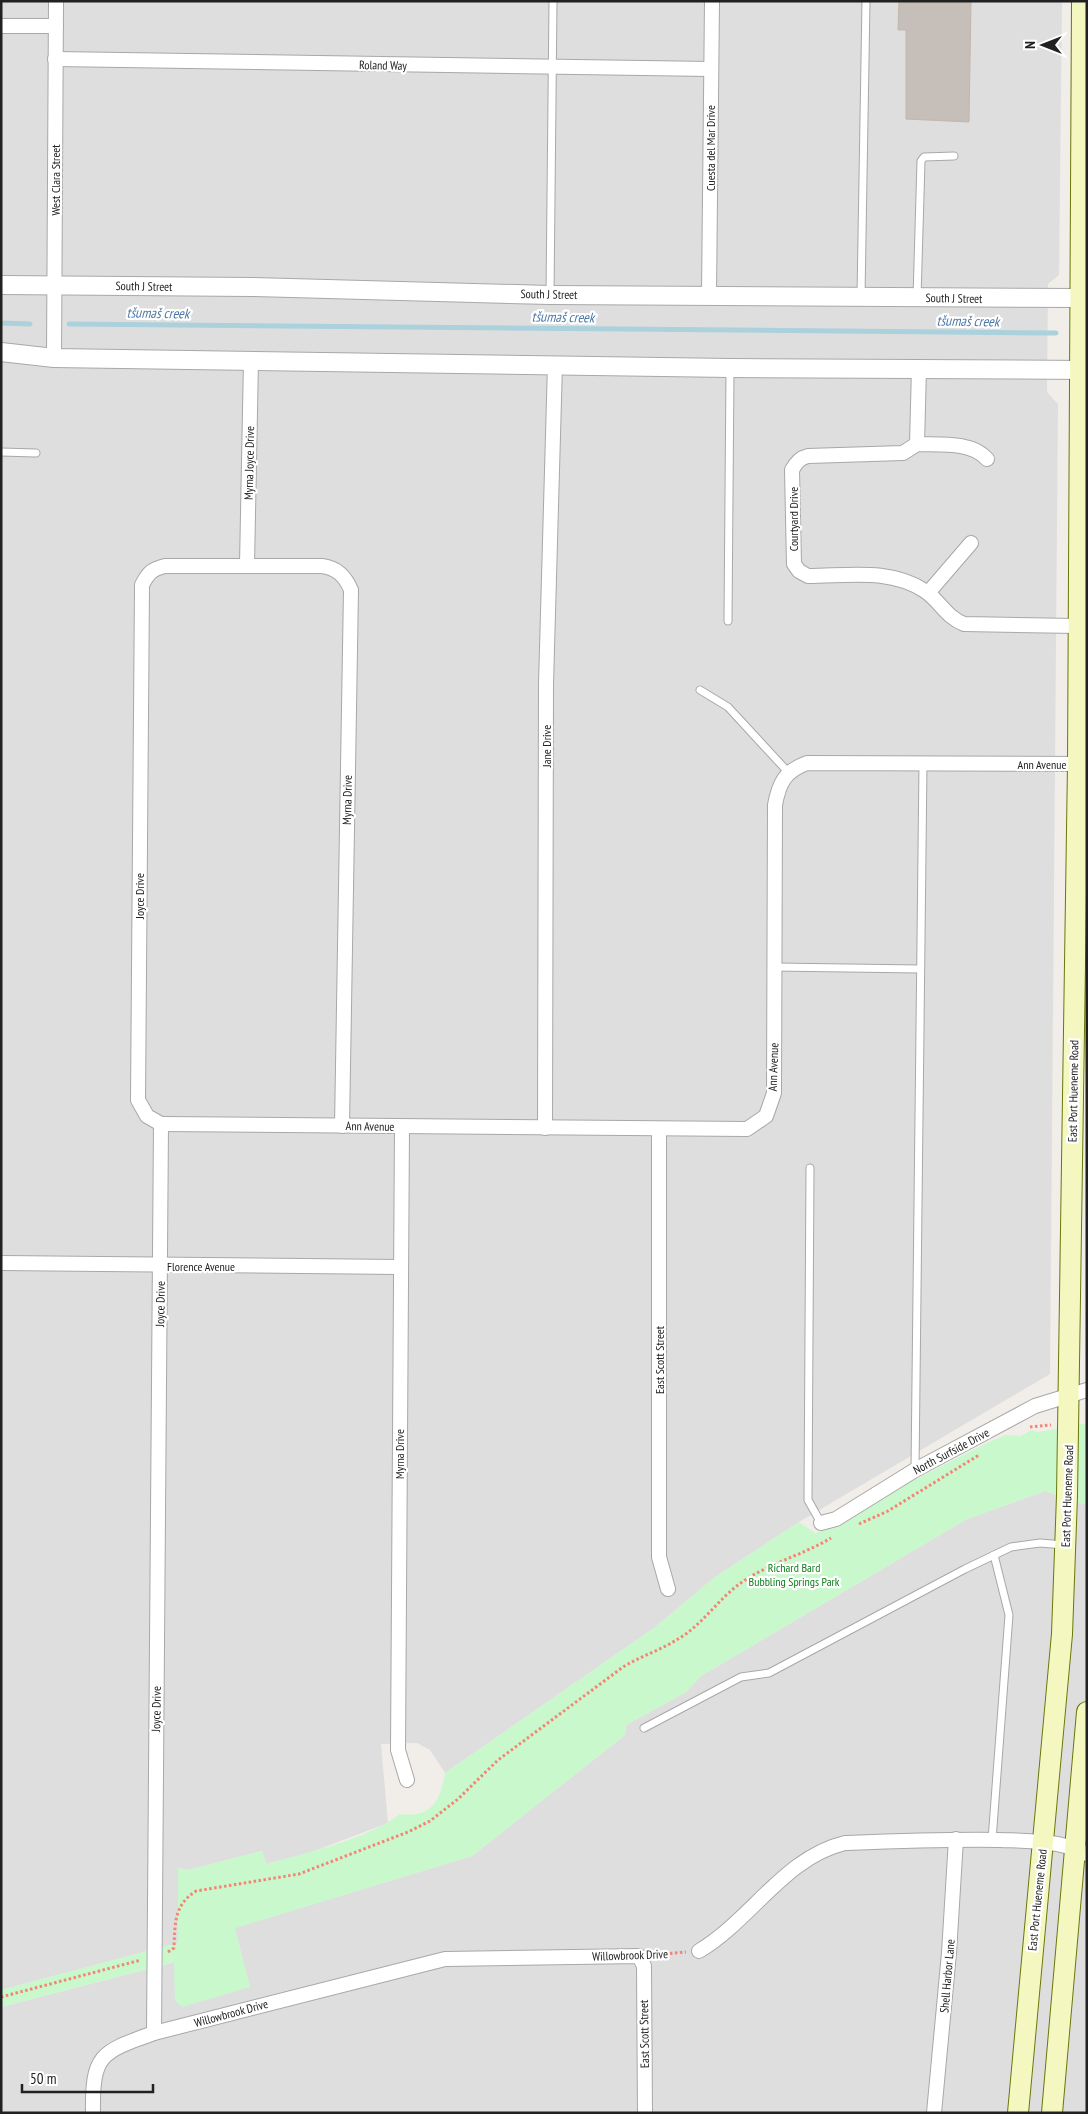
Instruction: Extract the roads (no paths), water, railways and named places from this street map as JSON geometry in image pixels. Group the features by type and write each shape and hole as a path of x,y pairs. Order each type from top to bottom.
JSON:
{"main road":[{"name":"East Port Hueneme Road","path":"1018,2113 1062,1634 1065,1544 1078,1393 1082,764 1077,626 1084,370 1082,1"},
{"path":"1052,2113 1083,1849 1087,1712"}],"street":[{"name":"West Clara Street","path":"54,358 56,1"},
{"name":"Cuesta del Mar Drive","path":"709,295 712,1"},
{"path":"1,26 56,26"},
{"name":"Roland Way","path":"56,59 711,69"},
{"name":"South J Street","path":"1,285 252,287 550,295 917,298 1083,306"},
{"path":"1,352 54,358 730,368 1084,370"},
{"name":"Myrna Joyce Drive","path":"247,565 251,360"},
{"name":"Jane Drive","path":"545,1128 546,684 555,364"},
{"path":"919,368 917,444 970,448 980,451 987,459"},
{"name":"Courtyard Drive","path":"917,444 903,453 808,456 802,457 795,463 792,470 795,544 793,556 794,564 799,572 808,576 888,575 909,581 928,593 945,613 964,624 1077,626"},
{"path":"928,593 971,543"},
{"name":"Joyce Drive","path":"154,2034 161,1124 147,1116 138,1100 142,585 147,574 156,568 165,566 247,565"},
{"name":"Myrna Drive","path":"247,565 330,567 343,576 351,590 342,1126"},
{"name":"Ann Avenue","path":"161,1124 747,1129 766,1116 774,1093 775,805 778,787 788,772 807,763 1082,764"},
{"name":"Myrna Drive","path":"402,1127 398,1750 406,1780"},
{"name":"East Scott Street","path":"659,1129 659,1557 668,1589"},
{"name":"Florence Avenue","path":"1,1263 400,1267"},
{"name":"North Surfside Drive","path":"821,1523 836,1519 915,1470 1035,1406 1078,1393"},
{"path":"699,1951 716,1941 804,1861 830,1846 846,1843 956,1839 1043,1842 1083,1849"},
{"name":"Shell Harbor Lane","path":"934,2113 949,1953 956,1839"},
{"name":"East Scott Street","path":"639,1956 644,1966 645,2113"},
{"name":"Willowbrook Drive","path":"154,2034 445,1959 639,1956"},
{"path":"92,2113 92,2083 94,2072 100,2060 109,2051 121,2045 154,2034"}],"lane":[{"path":"550,295 553,1"},
{"path":"861,298 866,1"},
{"path":"917,298 921,161 924,157 954,156"},
{"path":"728,621 730,368"},
{"path":"1,452 36,453"},
{"path":"700,690 728,707 788,772"},
{"path":"915,1470 923,764"},
{"path":"774,967 920,970"},
{"path":"810,1168 808,1500 821,1523"},
{"path":"644,1728 741,1677 769,1673 1010,1547 1040,1543 1065,1544"},
{"path":"992,1840 1008,1615 994,1555"}],"waterway":[{"name":"tšumaš creek","path":"1,323 30,324"},
{"name":"tšumaš creek","path":"69,324 1056,333"}],"park label":[{"name":"Richard Bard Bubbling Springs Park","path":"794,1574"}]}
